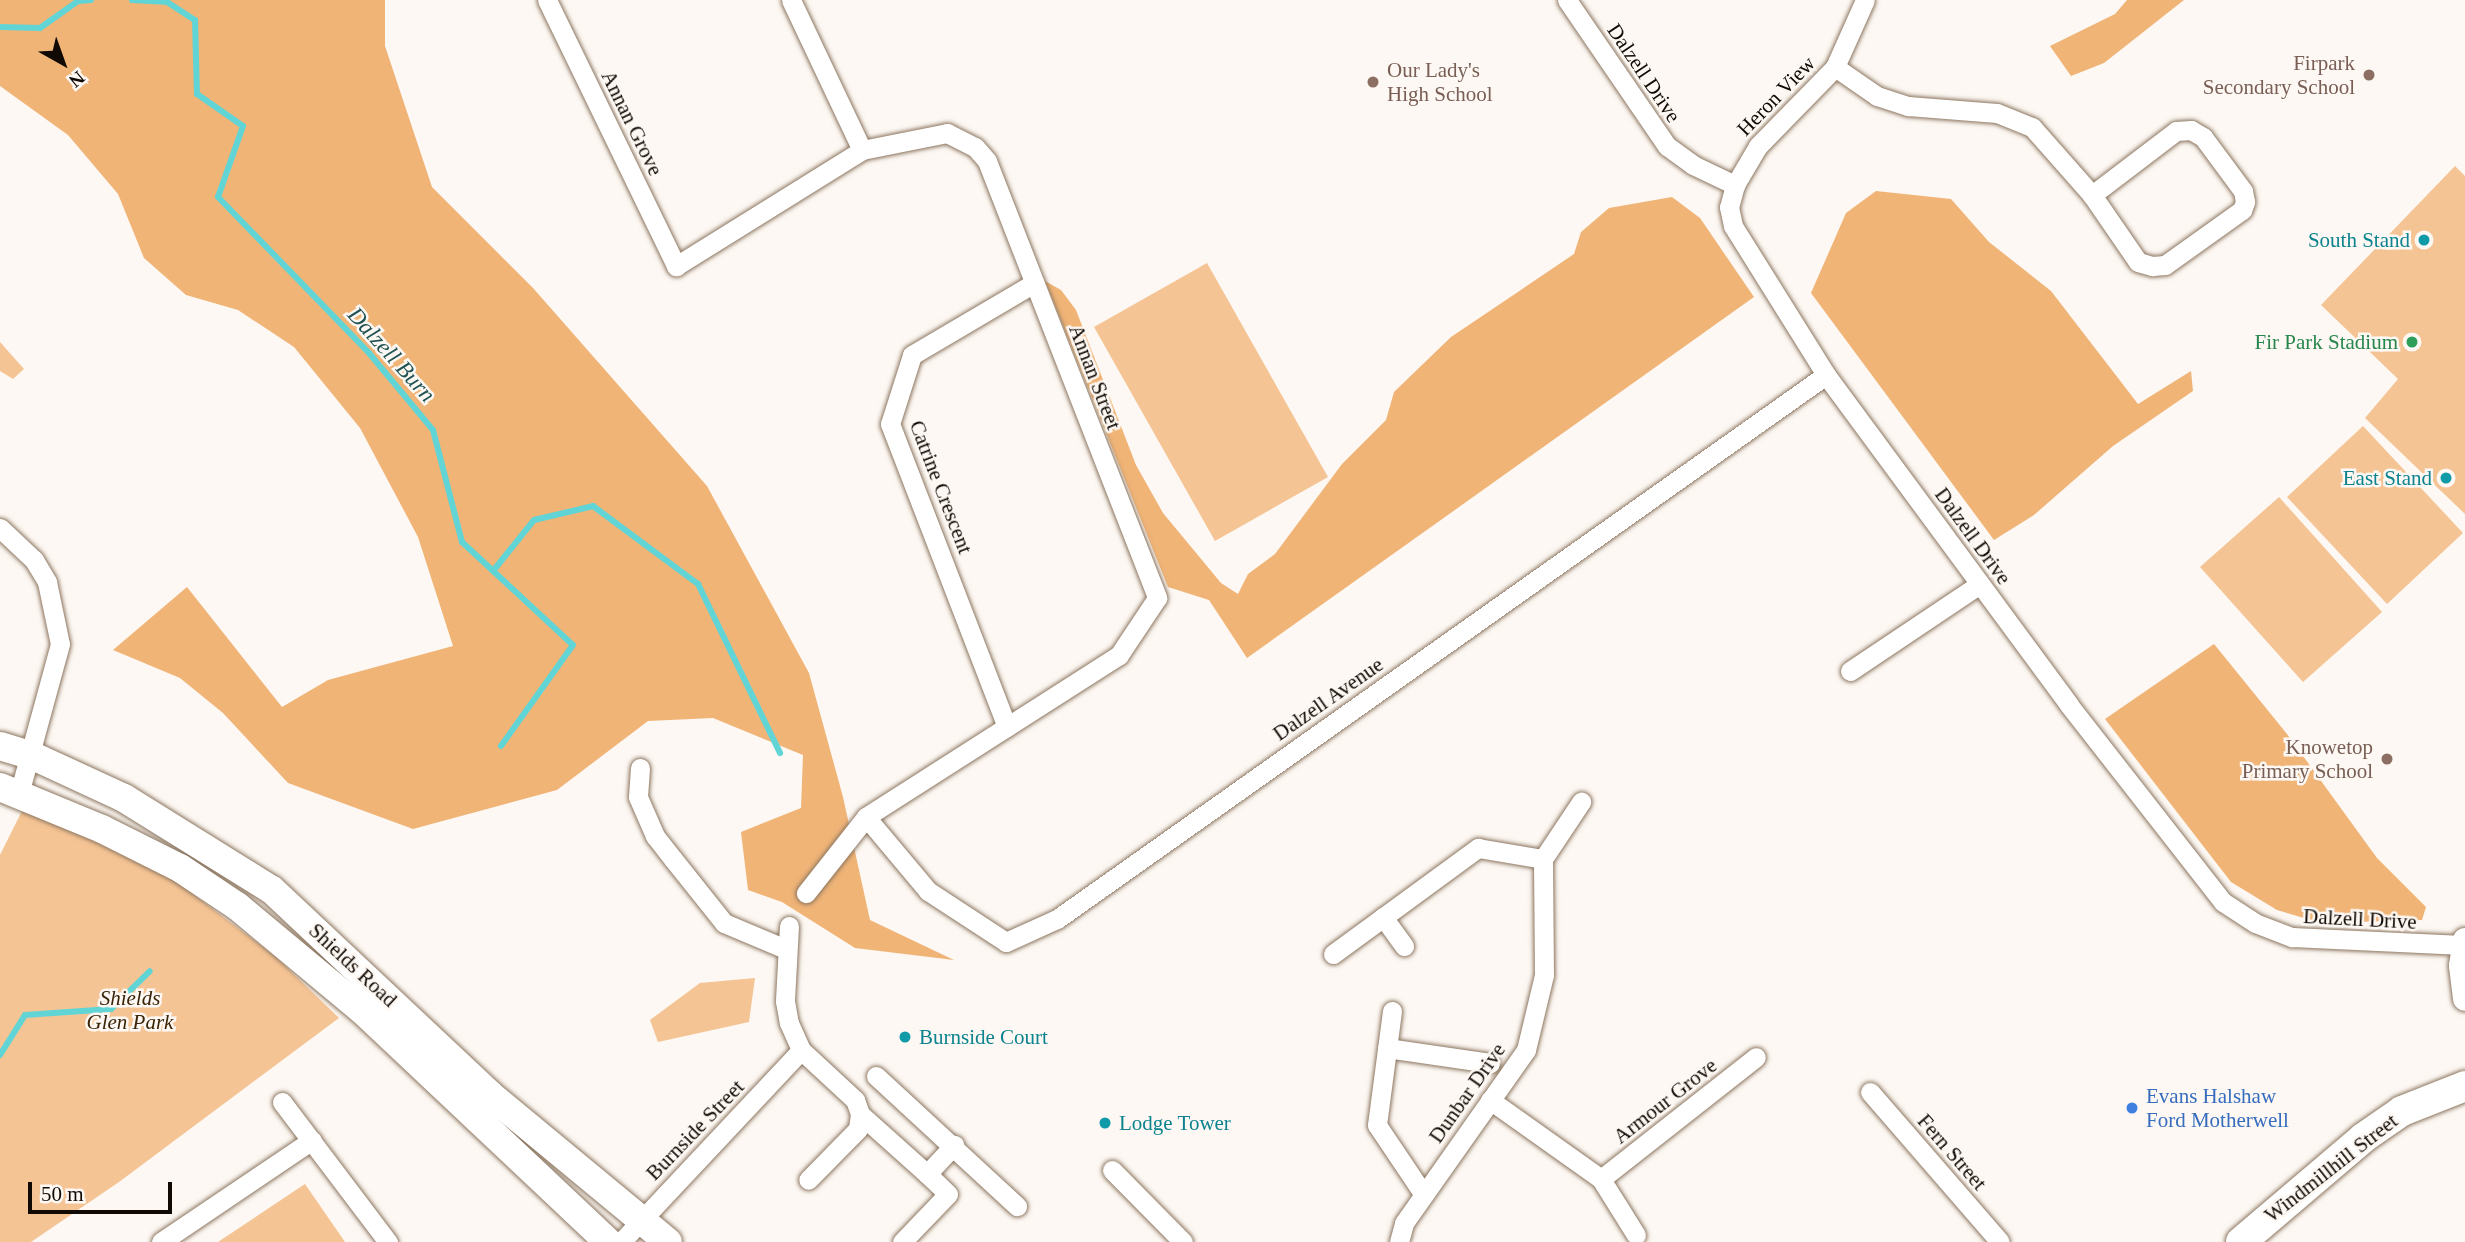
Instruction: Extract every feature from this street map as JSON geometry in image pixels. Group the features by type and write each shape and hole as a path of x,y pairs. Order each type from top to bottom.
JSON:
{"main road":[{"name":"Shields Road","path":"0,746 33,756 124,799 272,890 489,1094 668,1242"},
{"name":"Shields Road","path":"10,790 180,868 290,946 608,1242"},
{"name":"Windmillhill Street","path":"2241,1242 2363,1138 2402,1111 2465,1086"}],"street":[{"name":"Annan Grove","path":"547,0 676,266"},
{"path":"791,0 862,150"},
{"name":"Dalzell Drive","path":"1567,0 1667,146 1735,185 1730,207 1732,226 1826,375 1980,584 2223,902 2255,923 2292,937 2464,942"},
{"name":"Heron View","path":"1735,185 1758,146 1835,67 1865,0"},
{"path":"1835,67 1877,96 1908,106 1997,113 2032,127 2092,195 2138,262 2152,266 2165,265 2242,210 2245,202 2243,191 2203,137 2191,130 2176,131 2092,195"},
{"name":"Annan Street","path":"676,266 862,150 947,133 975,147 987,161 1157,598 1119,655 866,817 806,893"},
{"name":"Catrine Crescent","path":"1007,727 890,424 912,355 1034,283"},
{"name":"Dalzell Avenue","path":"866,817 928,891 1006,942 1057,919 1826,375"},
{"path":"0,527 33,560 47,582 57,616 58,653 33,756 10,790"},
{"path":"1850,671 1980,584"},
{"path":"640,768 638,797 655,836 680,869 724,923 786,949"},
{"path":"1333,954 1478,848 1543,859 1581,802"},
{"name":"Dunbar Drive","path":"1399,1242 1404,1223 1526,1050 1544,975 1543,859"},
{"path":"1383,917 1404,946"},
{"path":"789,926 785,1002 801,1050 855,1100 860,1114 858,1129 808,1180"},
{"path":"2464,942 2465,999"},
{"path":"1392,1011 1377,1125 1424,1195"},
{"path":"1387,1048 1490,1063"},
{"name":"Burnside Street","path":"621,1242 801,1050"},
{"name":"Armour Grove","path":"1601,1179 1755,1057"},
{"path":"876,1076 954,1145 1017,1206"},
{"name":"Fern Street","path":"1870,1092 2000,1242"},
{"path":"1490,1100 1601,1179 1636,1235"},
{"path":"282,1102 388,1242"},
{"path":"860,1114 948,1194 902,1242"},
{"path":"161,1242 312,1140"},
{"path":"927,1174 954,1145"},
{"path":"1112,1170 1172,1238"}],"green space":[{"name":"Fir Park Stadium","path":"2455,166 2465,176 2465,514 2365,418 2398,379 2321,305"},
{"path":"1207,263 1328,477 1215,541 1094,327"},
{"path":"0,342 24,369 13,379 0,371"},
{"path":"2363,426 2463,533 2387,604 2287,497"},
{"path":"2279,497 2382,612 2303,682 2200,567"},
{"name":"Shields Glen Park","path":"24,807 168,875 276,957 339,1018 119,1182 31,1242 0,1242 0,855"},
{"path":"755,978 749,1022 658,1042 650,1020 700,983"},
{"path":"305,1184 345,1242 218,1242"}],"shaded area":[{"path":"0,0 385,0 385,46 432,187 533,288 707,486 809,673 843,797 870,920 954,960 855,948 782,902 748,890 741,832 801,808 803,755 713,718 648,721 557,790 413,829 288,783 223,713 180,678 113,650 187,587 282,707 328,680 453,646 418,537 360,428 294,347 238,310 186,295 144,258 118,194 68,135 0,86"},
{"path":"2127,0 2184,0 2104,63 2071,76 2050,46 2115,14"},
{"path":"1876,191 1951,199 1989,242 2051,291 2138,404 2191,371 2193,391 2113,446 2034,515 1994,540 1811,293 1846,213"},
{"path":"1672,197 1700,218 1754,297 1247,658 1209,600 1168,587 1045,281 1061,290 1076,310 1136,465 1163,513 1221,583 1238,594 1248,574 1275,554 1342,464 1386,420 1394,392 1451,337 1574,254 1581,232 1609,208"},
{"path":"2214,644 2287,734 2377,858 2426,907 2422,920 2321,923 2277,910 2231,882 2105,719"}],"waterway":[{"path":"0,27 40,28 78,1 91,0"},
{"path":"132,0 165,2"},
{"name":"Dalzell Burn","path":"164,0 195,20 197,94 243,126 218,197 369,353 433,430 462,542 573,645 501,746"},
{"path":"493,571 534,520 593,506 698,584 780,753"},
{"path":"0,1055 25,1015 111,1009 150,971"}],"place":[{"name":"Firpark Secondary School","path":"2369,75"},
{"name":"Our Lady's High School","path":"1373,82"},
{"name":"South Stand","path":"2424,240"},
{"name":"Fir Park Stadium","path":"2412,342"},
{"name":"East Stand","path":"2446,478"},
{"name":"Knowetop Primary School","path":"2387,759"},
{"name":"Burnside Court","path":"905,1037"},
{"name":"Evans Halshaw Ford Motherwell","path":"2132,1108"},
{"name":"Lodge Tower","path":"1105,1123"}]}
